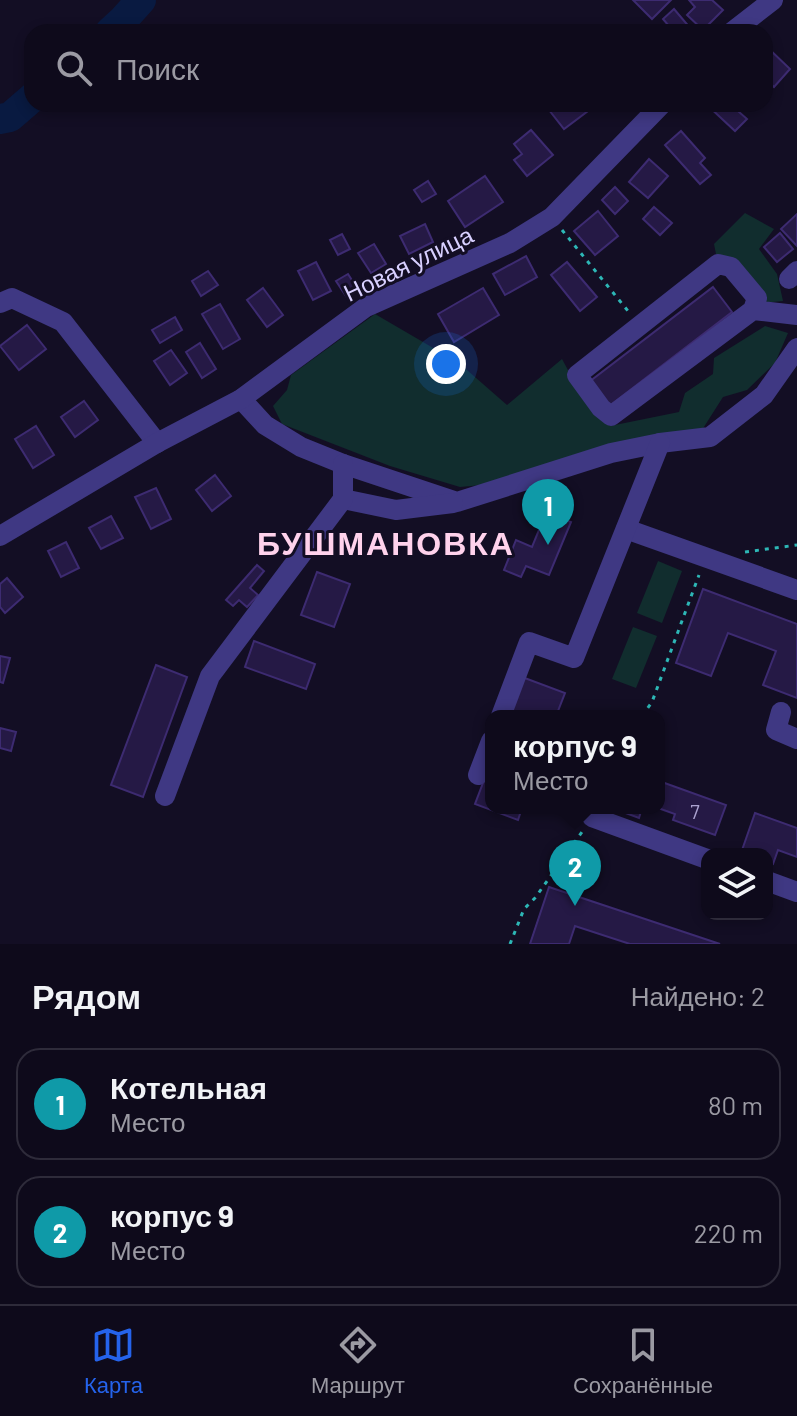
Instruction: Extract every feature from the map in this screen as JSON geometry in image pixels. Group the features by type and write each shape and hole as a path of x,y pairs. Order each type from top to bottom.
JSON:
{"street":[{"path":"742,24 773,0"},
{"name":"Новая улица","path":"0,536 157,443 241,399 366,307 510,243 552,217 654,112"},
{"path":"718,264 731,267 757,298 753,310 611,416 601,408 577,375 718,264"},
{"path":"0,303 12,298 63,322 157,443"},
{"path":"753,310 797,315"},
{"path":"343,499 396,510 457,502 611,453 710,437 764,395 797,348"},
{"path":"241,399 265,425 301,447 457,502"},
{"path":"503,710 529,642 574,658 660,443"},
{"path":"165,796 210,676 343,499 343,464"},
{"path":"626,529 797,590"},
{"path":"781,712 776,730 797,739"},
{"path":"478,775 485,757"},
{"path":"592,817 701,857"},
{"path":"773,883 797,892"}],"path":[{"path":"552,217 640,325"},
{"path":"736,553 797,545"},
{"path":"646,710 652,702 706,557"},
{"path":"510,944 524,909 592,817"}],"green space":[{"path":"745,213 774,229 759,249 777,274 783,301 762,303 717,259 714,244"},
{"path":"375,314 459,363 507,405 562,359 575,383 610,426 679,412 685,393 713,374 714,358 765,326 788,333 775,363 747,390 723,397 702,430 492,484 460,487 390,466 282,424 273,406 287,390 291,375"},
{"path":"658,561 682,571 662,623 637,613"},
{"path":"633,627 657,636 636,688 612,679"}],"building":[{"path":"633,0 671,0 652,19"},
{"path":"689,0 712,0 723,10 709,24 697,24 687,15 695,7"},
{"path":"674,9 687,24 667,24 663,19"},
{"path":"773,53 790,69 773,86"},
{"path":"551,112 587,112 564,129"},
{"path":"715,112 739,112 747,119 735,131"},
{"path":"531,130 553,155 527,176 514,160 522,154 514,144"},
{"path":"681,131 705,158 700,163 711,175 700,184 665,145"},
{"path":"649,159 668,176 648,198 629,182"},
{"path":"485,176 503,202 465,227 448,201"},
{"path":"428,181 436,194 422,202 414,190"},
{"path":"615,187 628,201 615,214 602,200"},
{"path":"654,207 672,223 660,235 643,219"},
{"path":"598,211 618,236 595,255 574,231"},
{"path":"797,214 797,246 781,229"},
{"path":"425,224 433,242 409,254 400,236"},
{"path":"780,233 793,249 777,262 764,247"},
{"path":"342,234 350,249 338,255 330,240"},
{"path":"374,244 386,264 371,273 358,253"},
{"path":"526,256 537,277 505,295 493,274"},
{"path":"316,262 331,291 313,300 298,271"},
{"path":"567,262 597,297 580,311 551,275"},
{"path":"208,271 218,285 201,296 192,281"},
{"path":"348,274 357,288 346,296 336,281"},
{"path":"713,287 732,312 608,407 589,382"},
{"path":"263,288 283,315 267,327 247,300"},
{"path":"483,288 499,315 454,342 438,314"},
{"path":"220,304 240,339 223,349 202,314"},
{"path":"175,317 182,330 160,343 152,330"},
{"path":"27,325 46,349 19,370 0,346"},
{"path":"200,343 216,369 202,378 186,352"},
{"path":"171,350 187,373 170,385 154,361"},
{"path":"84,401 98,420 75,437 61,417"},
{"path":"36,426 54,455 33,468 15,439"},
{"path":"215,475 231,496 212,511 196,490"},
{"path":"156,488 171,519 151,529 135,497"},
{"path":"546,513 571,522 549,575 526,566 521,577 504,570 516,540 532,547"},
{"path":"111,516 123,538 101,549 89,528"},
{"path":"66,542 79,568 61,577 48,551"},
{"path":"257,565 264,571 250,588 258,595 247,607 239,600 233,606 226,600"},
{"path":"317,572 350,584 334,627 301,615"},
{"path":"7,578 23,597 5,613 0,607 0,584"},
{"path":"703,589 797,624 797,698 763,685 776,651 728,633 711,676 676,663"},
{"path":"254,641 315,664 306,689 245,667"},
{"path":"0,656 10,658 3,683 0,682"},
{"path":"156,665 187,677 143,797 111,785"},
{"path":"522,677 565,693 558,710 510,710"},
{"path":"0,728 16,732 11,751 0,748"},
{"path":"485,778 485,808 475,804"},
{"path":"665,783 726,805 715,835 673,820 675,814 665,810"},
{"path":"755,813 797,828 797,857 778,850 773,864 773,848 743,848"},
{"path":"502,814 520,814 518,820"},
{"path":"549,887 720,944 630,944 575,926 569,944 530,944"}],"waterway":[{"path":"119,24 141,0"},
{"path":"0,119 10,117 24,105"}],"place":[{"name":"Котельная","path":"548,545"},
{"name":"корпус 9","path":"575,906"}],"district":[{"name":"БУШМАНОВКА","path":"386,542"}]}
